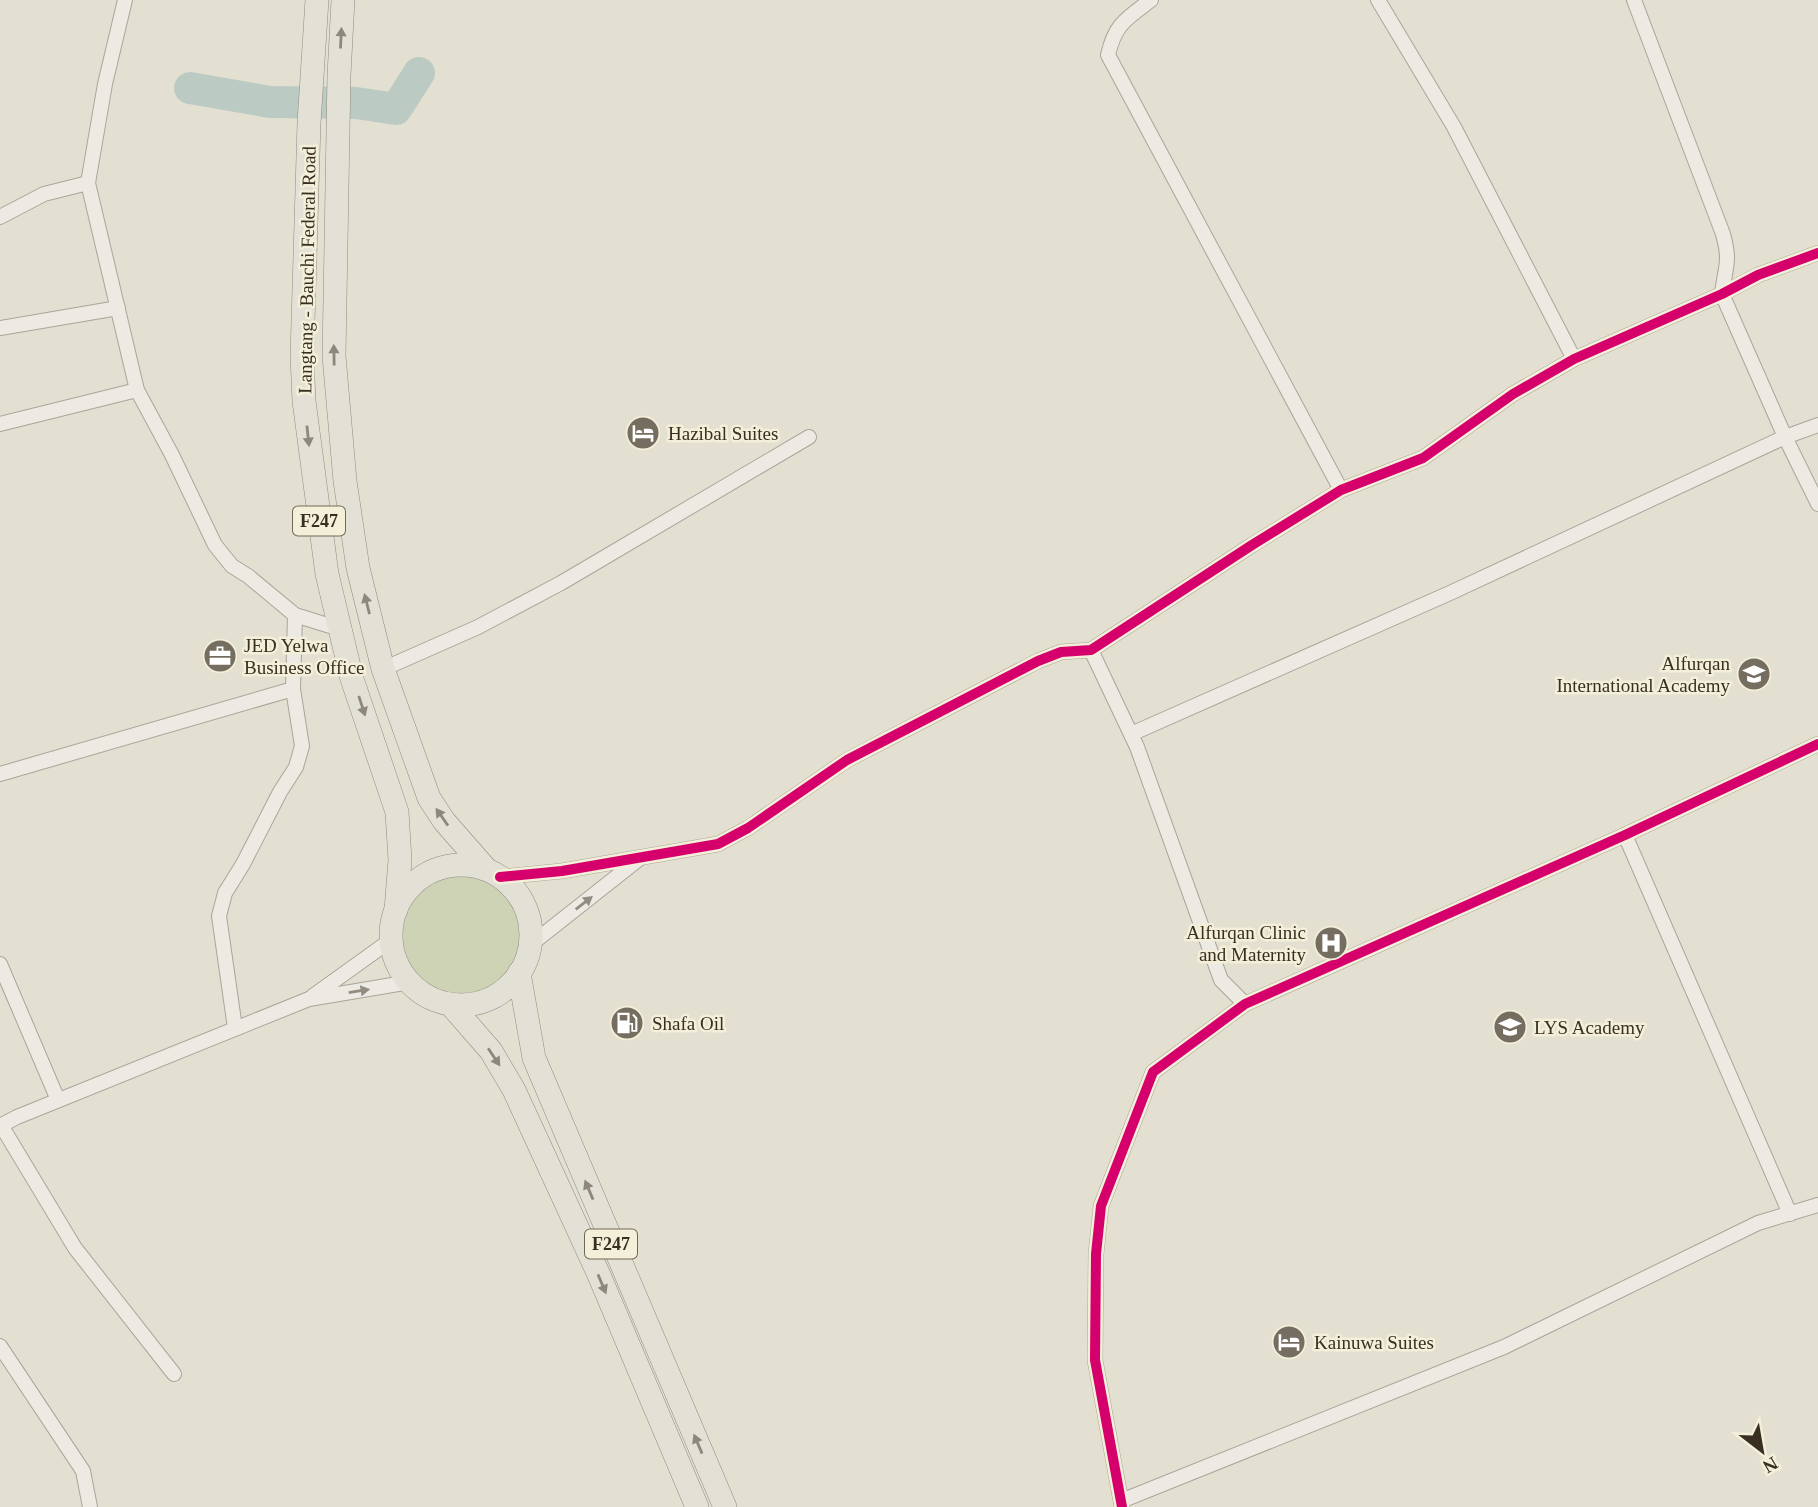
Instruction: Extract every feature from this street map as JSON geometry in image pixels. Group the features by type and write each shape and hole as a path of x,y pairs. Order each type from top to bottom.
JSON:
{"main road":[{"name":"Langtang - Bauchi Federal Road","path":"317,0 309,123 302,356 304,401 327,575 352,679 397,812 400,860 396,910"},
{"name":"Langtang - Bauchi Federal Road","path":"343,0 339,75 334,356 345,481 358,568 383,669 429,798 444,821 493,873"},
{"name":"F247","path":"463,865 493,873 512,887 521,899 529,921 530,944 519,973 496,995 466,1004 450,1004 428,996 410,982 400,970 394,956 391,925 403,896 413,884 440,868 463,865"},
{"name":"F247","path":"519,973 534,1058 725,1507"},
{"name":"F247","path":"450,1004 491,1051 514,1090 598,1275 698,1507"}],"street":[{"path":"125,0 105,84 89,183 137,390 215,545 232,566 295,615 340,629"},
{"path":"1150,0 1112,34 1108,55 1341,490"},
{"path":"1378,0 1454,127 1574,359"},
{"path":"1634,0 1723,234 1729,262 1724,275 1722,294 1818,505"},
{"path":"0,216 44,194 89,183"},
{"path":"493,873 562,871 718,844 748,828 847,760 1038,661 1061,652 1091,650 1341,490 1423,458 1513,394 1574,359 1722,294 1758,275 1818,253"},
{"path":"0,328 118,309"},
{"path":"0,424 137,390"},
{"path":"1131,734 1450,593 1785,437 1818,425"},
{"path":"383,669 478,627 561,583 809,438"},
{"path":"235,1028 219,916 225,893 296,768 302,746 293,689 295,615"},
{"path":"1091,650 1131,734 1221,980 1245,1004"},
{"path":"0,774 293,689"},
{"path":"1818,744 1625,835 1245,1004 1153,1072 1101,1206 1096,1254 1095,1360 1122,1504 1504,1347 1758,1223 1818,1205"},
{"path":"1625,835 1790,1214"},
{"path":"530,944 642,858"},
{"path":"309,999 391,940"},
{"path":"0,964 58,1100"},
{"path":"174,1374 75,1248 0,1125 309,999 410,982"},
{"path":"0,1346 83,1471 90,1507"}],"green space":[{"path":"461,873 484,878 504,891 517,911 522,934 517,957 504,977 484,990 461,995 438,990 418,977 405,957 400,934 405,911 418,891 438,878"}],"waterway":[{"path":"190,88 270,102 356,103 396,109 419,73"}],"cycle path":[{"path":"500,877 562,871 718,844 748,828 847,760 1038,661 1061,652 1091,650 1341,490 1423,458 1513,394 1574,359 1722,294 1758,275 1818,253"},
{"path":"1122,1507 1095,1360 1096,1254 1101,1206 1153,1072 1245,1004 1625,835 1818,744"}],"place":[{"name":"Hazibal Suites","path":"643,433"},
{"name":"JED Yelwa Business Office","path":"220,656"},
{"name":"Alfurqan International Academy","path":"1754,674"},
{"name":"Alfurqan Clinic and Maternity","path":"1331,943"},
{"name":"Shafa Oil","path":"627,1023"},
{"name":"LYS Academy","path":"1510,1027"},
{"name":"Kainuwa Suites","path":"1289,1342"}]}
